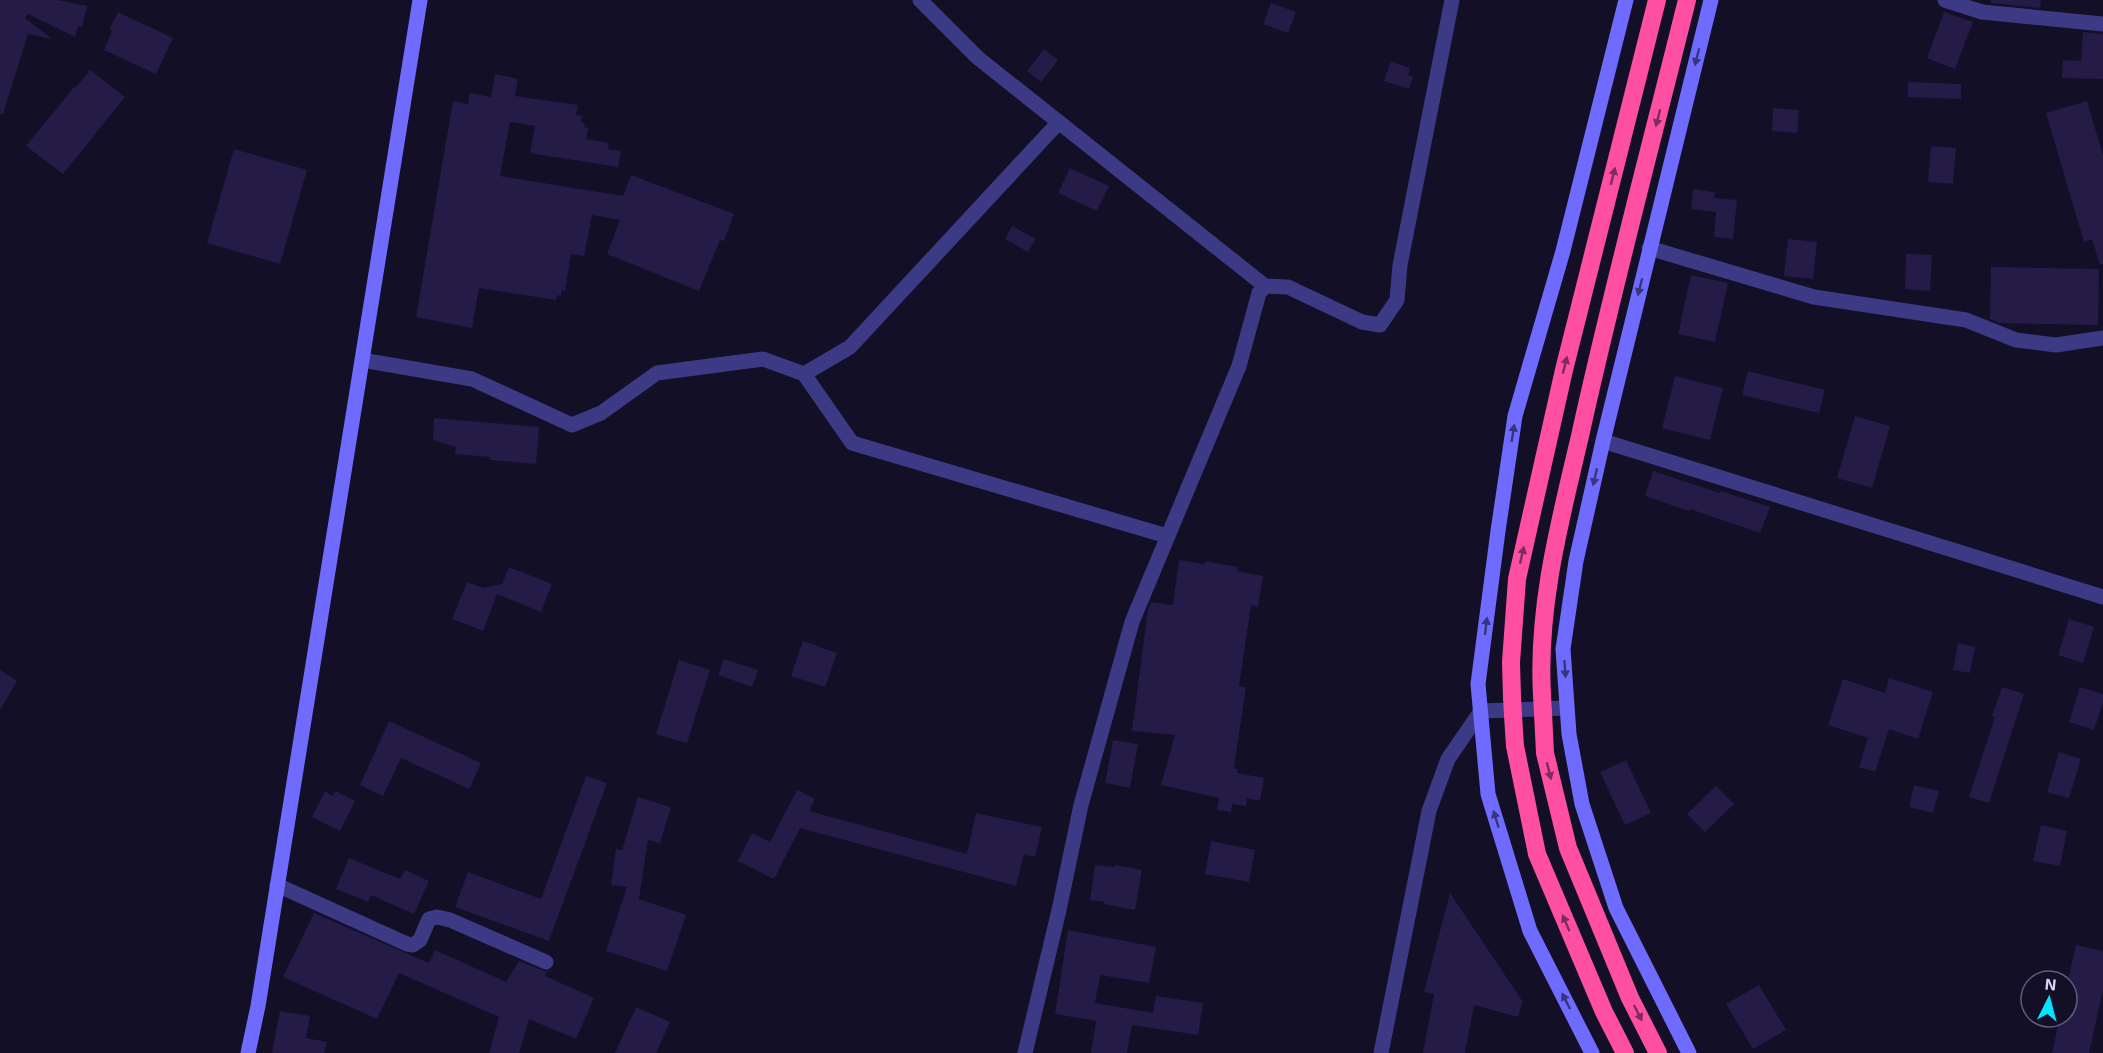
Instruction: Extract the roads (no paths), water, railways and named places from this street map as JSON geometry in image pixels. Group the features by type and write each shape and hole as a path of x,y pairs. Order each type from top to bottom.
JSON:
{"highway":[{"path":"1625,1053 1604,1012 1537,854 1515,746 1510,662 1517,579 1564,370 1657,0"},
{"path":"1658,1053 1630,998 1568,848 1545,753 1541,673 1548,577 1593,374 1688,0"}],"street":[{"path":"248,1053 420,0"},
{"path":"920,0 978,58 1265,286 1288,287 1362,322 1380,325 1397,300 1400,265 1452,0"},
{"path":"1592,1053 1530,931 1488,794 1478,684 1515,416 1563,251 1626,0"},
{"path":"1689,1053 1616,908 1582,804 1569,734 1563,649 1576,561 1649,248 1711,0"},
{"path":"1945,0 1982,12 2103,24"},
{"path":"804,374 850,347 1059,122"},
{"path":"1649,248 1814,297 1966,320 2016,340 2056,345 2103,338"},
{"path":"1025,1053 1081,805 1131,622 1239,366 1259,293 1265,286"},
{"path":"362,360 472,379 572,425 601,413 657,373 763,359 804,374 852,443 1167,536"},
{"path":"1604,441 2103,597"},
{"path":"1481,711 1567,708"},
{"path":"1381,1053 1429,810 1448,759 1481,711"},
{"path":"277,885 407,944 413,945 420,940 429,919 436,917 450,920 546,962"}]}
